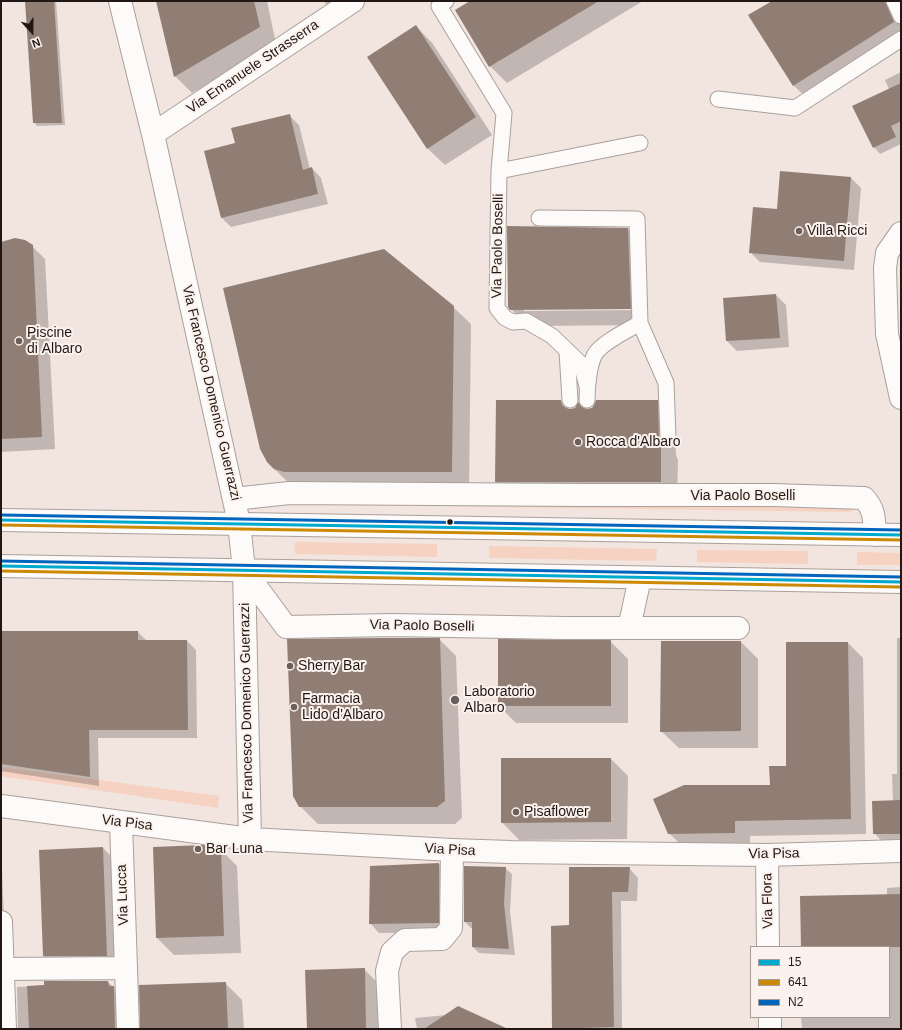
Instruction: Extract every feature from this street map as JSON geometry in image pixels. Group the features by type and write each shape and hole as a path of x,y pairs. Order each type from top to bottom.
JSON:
{"street":[{"name":"Via Francesco Domenico Guerrazzi","path":"120,1 153,134 239,523 244,570 250,839"},
{"name":"Via Emanuele Strasserra","path":"153,134 353,1"},
{"path":"901,233 887,253 885,268 888,334 901,398"},
{"name":"Via Paolo Boselli","path":"234,499 289,492 575,489 864,498 870,505 873,513 875,535"},
{"path":"1,520 901,535"},
{"path":"1,566 901,582"},
{"name":"Via Paolo Boselli","path":"244,570 286,626 392,625 738,628"},
{"path":"629,628 640,578"},
{"name":"Via Pisa","path":"1,806 250,839 452,850 767,855 901,851"},
{"name":"Via Lucca","path":"121,823 128,1029"},
{"path":"390,1029 387,971 392,952 405,940 442,939 451,928 452,850"},
{"name":"Via Flora","path":"767,855 768,946"},
{"path":"1,922 5,1029"},
{"path":"3,969 126,968"},
{"path":"770,1018 770,1029"}],"lane":[{"name":"Via Paolo Boselli","path":"446,1 439,6 504,113 499,171 497,308 505,318 513,322 526,321 552,336 581,364 587,393 594,355 606,344 640,323"},
{"path":"894,1 901,16"},
{"path":"718,99 795,108 901,39"},
{"path":"499,171 640,143"},
{"path":"539,218 637,219 640,323 666,383 668,437"},
{"path":"567,351 570,400"}],"shaded area":[{"path":"299,499 853,505 851,512 299,504"},
{"path":"296,542 437,544 437,557 296,554 294,547"},
{"path":"489,546 657,549 656,561 489,558"},
{"path":"697,550 808,551 808,564 697,562"},
{"path":"857,552 901,553 901,565 857,565"},
{"path":"1,767 219,796 218,808 1,776"}],"building":[{"path":"25,1 54,1 62,123 33,123"},
{"path":"156,1 254,1 260,27 174,77"},
{"path":"470,1 599,1 489,67 455,10"},
{"path":"772,1 885,1 894,22 793,86 748,15"},
{"path":"416,25 476,117 427,149 367,57"},
{"path":"901,83 901,121 891,126 896,137 873,148 852,106"},
{"path":"290,114 303,170 312,167 318,194 221,218 204,151 235,143 231,128"},
{"name":"Villa Ricci","path":"780,171 851,177 844,261 749,253 753,207 777,209"},
{"path":"507,226 628,228 631,309 510,310 508,307"},
{"name":"Piscine di Albaro","path":"15,238 25,240 33,245 42,437 1,439 1,242"},
{"path":"384,249 454,306 452,472 284,472 274,469 267,462 260,449 223,288"},
{"path":"776,294 780,338 726,341 723,298"},
{"name":"Rocca d'Albaro","path":"496,400 561,400 562,405 566,408 575,408 578,402 582,407 587,409 592,408 596,400 658,400 659,437 661,442 661,482 495,482"},
{"path":"1,631 138,631 138,640 187,640 188,730 89,730 90,777 1,764"},
{"path":"440,638 445,801 437,807 299,807 293,796 287,639"},
{"path":"498,639 611,640 611,706 498,706"},
{"path":"661,641 741,641 741,731 660,732"},
{"path":"786,642 848,642 851,819 735,821 735,833 668,834 653,799 684,785 770,785 769,766 786,766"},
{"path":"501,758 611,758 611,822 501,823"},
{"path":"901,800 901,834 873,834 872,801"},
{"path":"203,845 221,848 224,936 156,938 153,847"},
{"path":"103,847 107,956 43,956 39,850"},
{"path":"439,863 439,923 369,924 370,866"},
{"path":"464,866 506,867 504,904 509,949 472,947 472,922 464,922"},
{"path":"569,867 630,867 628,892 612,892 614,1027 552,1029 551,926 569,925"},
{"path":"901,894 901,947 801,946 800,896"},
{"path":"365,968 366,1029 307,1029 305,970"},
{"path":"44,981 108,981 109,986 114,986 115,1029 29,1029 27,986 44,985"},
{"path":"226,982 228,1029 140,1029 139,985"},
{"path":"458,1006 508,1029 424,1029"}],"transit line":[{"name":"N2","path":"1,515 901,530"},
{"name":"15","path":"1,520 901,535"},
{"name":"641","path":"1,525 901,540"},
{"name":"N2","path":"1,561 901,577"},
{"name":"15","path":"1,566 901,582"},
{"name":"641","path":"1,571 901,587"}],"place":[{"name":"Villa Ricci","path":"799,231"},
{"name":"Piscine di Albaro","path":"19,341"},
{"name":"Rocca d'Albaro","path":"578,442"},
{"name":"Sherry Bar","path":"290,666"},
{"name":"Laboratorio Albaro","path":"455,700"},
{"name":"Farmacia Lido d'Albaro","path":"294,707"},
{"name":"Pisaflower","path":"516,812"},
{"name":"Bar Luna","path":"198,849"}]}
